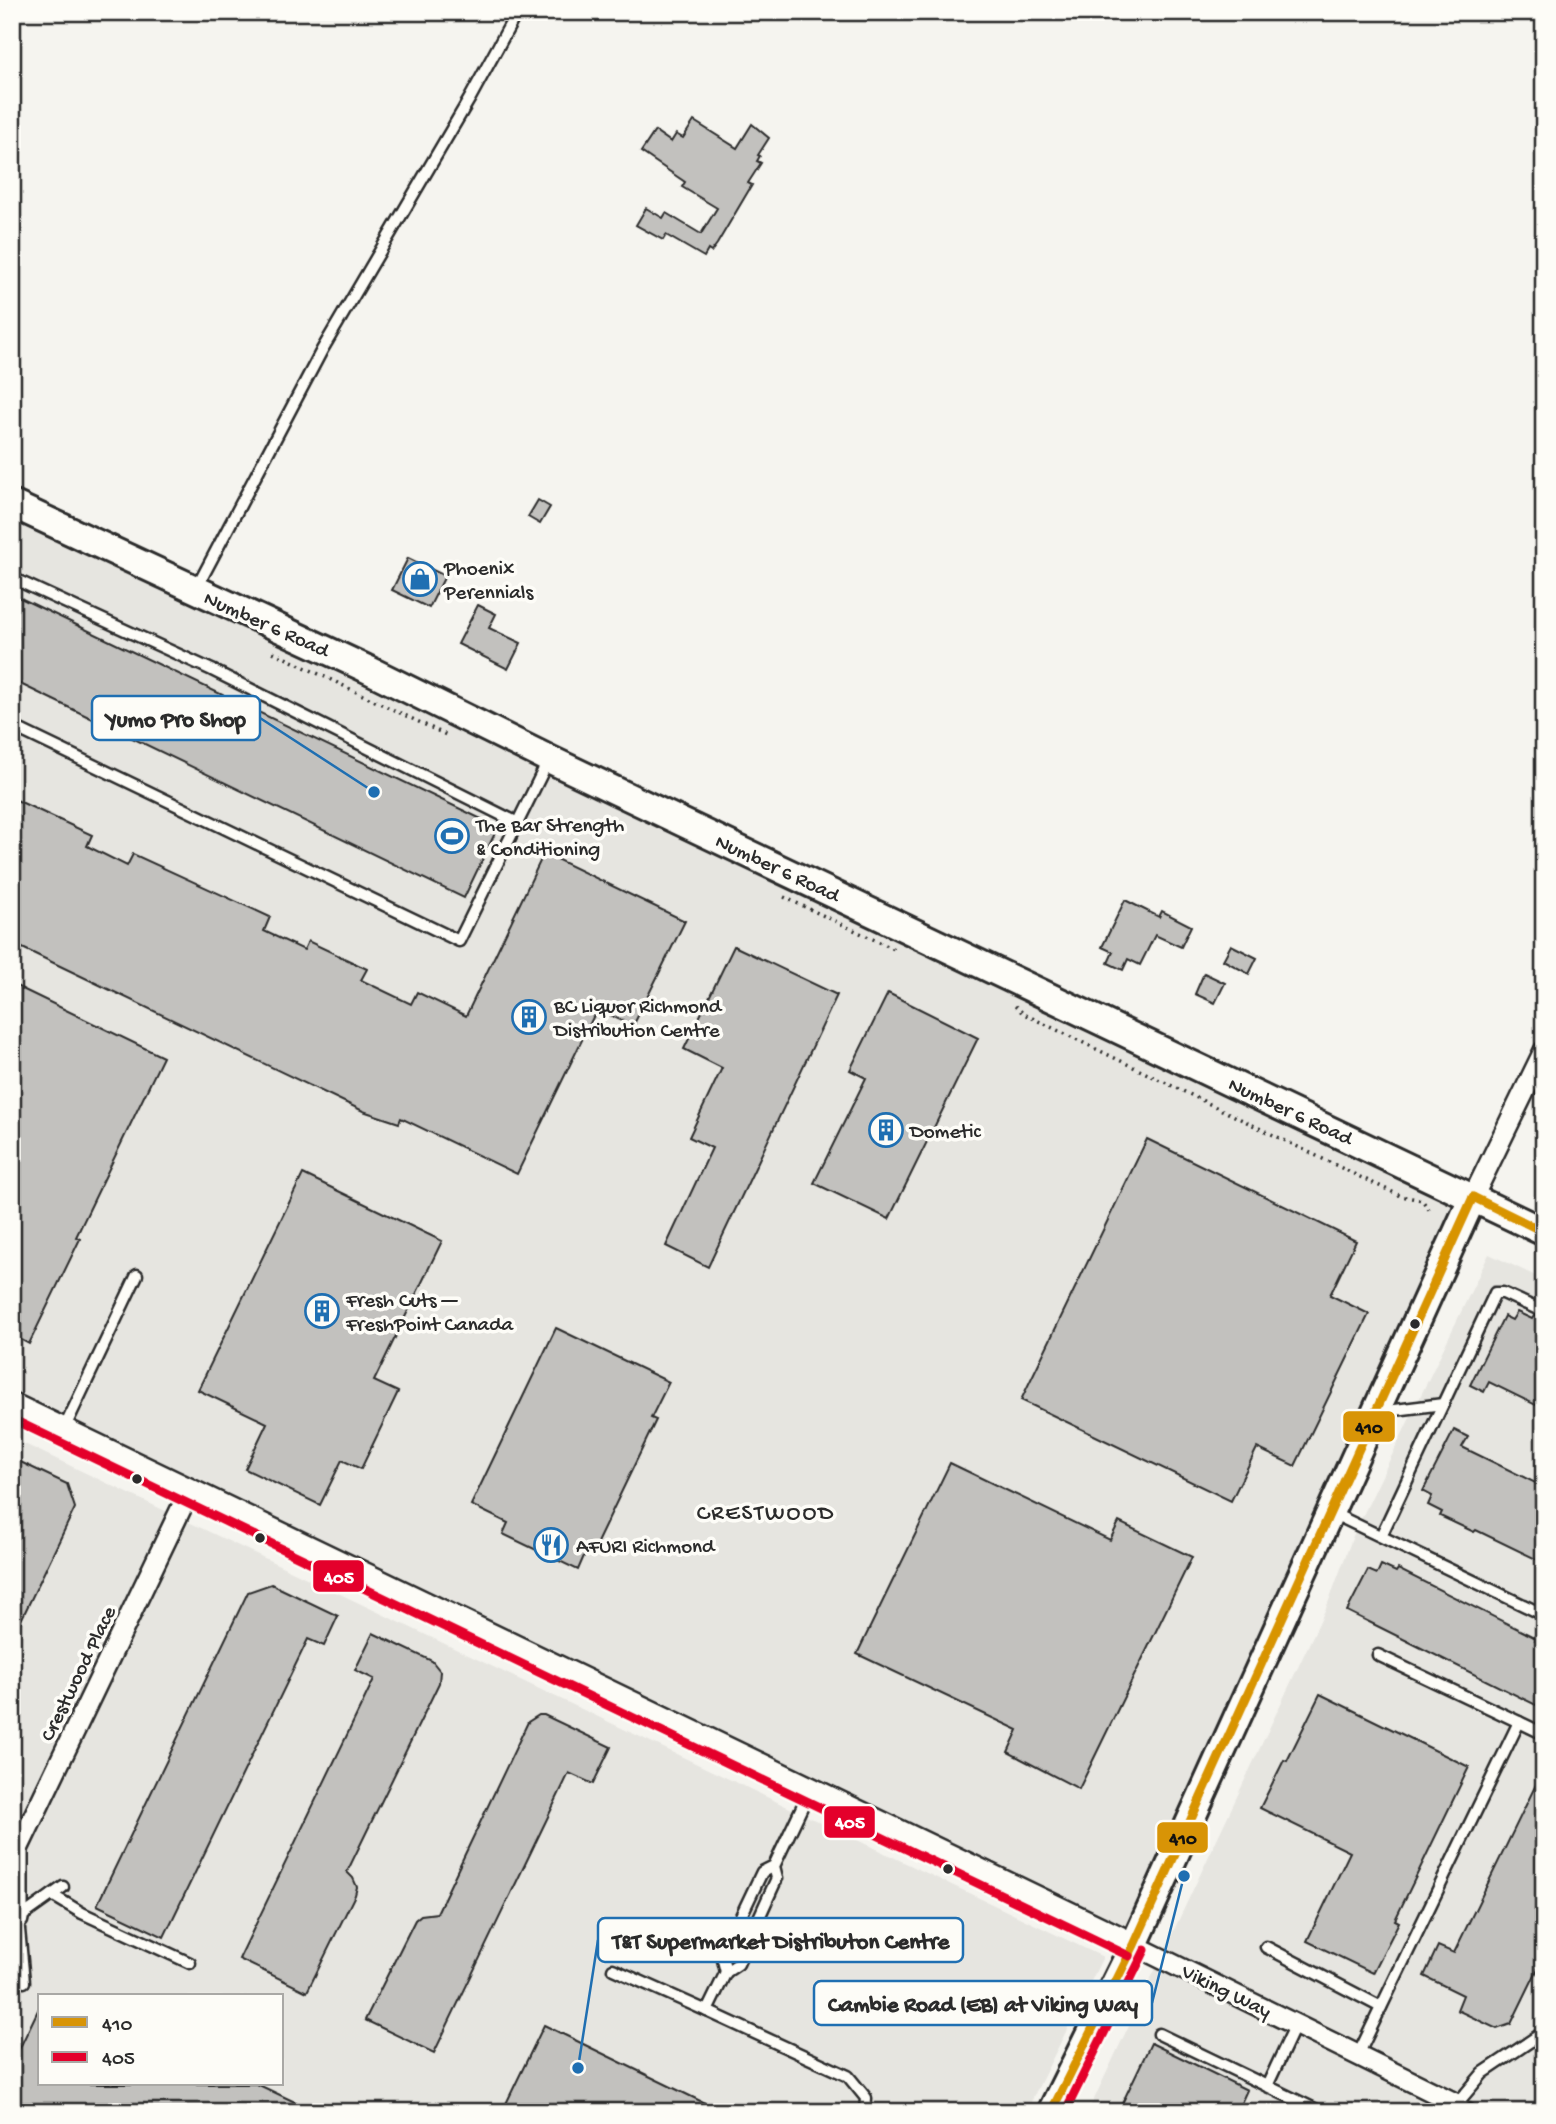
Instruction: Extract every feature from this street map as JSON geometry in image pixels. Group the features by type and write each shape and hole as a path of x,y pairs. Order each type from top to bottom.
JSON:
{"main road":[{"name":"Number 6 Road","path":"12,504 365,668 549,759 1544,1232"},
{"path":"1052,2112 1134,1945 1473,1197"}],"street":[{"path":"1473,1197 1544,1051"},
{"name":"Viking Way","path":"12,1405 1134,1945 1358,2055 1460,2110"},
{"name":"Crestwood Place","path":"18,1919 18,1849 190,1490"}],"lane":[{"path":"195,591 322,350 470,98 517,12"},
{"path":"12,578 212,670 518,822"},
{"path":"12,726 459,941 549,759"},
{"path":"64,1430 137,1275"},
{"path":"1381,1536 1495,1293 1503,1293 1544,1312"},
{"path":"1375,1412 1443,1404"},
{"path":"1330,1512 1544,1615"},
{"path":"1378,1655 1544,1734"},
{"path":"1358,2055 1519,1722"},
{"path":"726,1972 722,1956 762,1872 774,1866 810,1789"},
{"path":"707,2011 726,1972 738,1964 777,1878 774,1866"},
{"path":"24,1982 18,1919 63,1887"},
{"path":"52,1895 82,1913 190,1963"},
{"path":"1266,1947 1381,2007"},
{"path":"613,1969 848,2076 866,2098 865,2112"},
{"path":"1267,2086 1296,2024"},
{"path":"1460,2110 1483,2073 1541,2034 1544,2029"},
{"path":"1159,2034 1321,2112"}],"path":[{"path":"1024,1014 1401,1196 1422,1200 1431,1212"}],"shaded area":[{"path":"12,519 1455,1198 1130,1928 12,1392"},
{"path":"1489,1254 1544,1280 1544,2112 1088,2112 1327,1606 1353,1536"},
{"path":"12,1438 1103,1957 1026,2112 12,2112"}],"building":[{"path":"694,121 737,148 752,124 769,138 758,155 760,156 757,161 761,163 748,183 752,185 717,244 711,252 708,250 704,257 666,235 663,240 636,225 646,208 663,218 666,213 701,234 717,208 682,187 685,182 641,152 655,131 671,142 676,134 683,138"},
{"path":"538,500 550,507 540,524 528,517"},
{"path":"408,558 445,576 429,608 392,590"},
{"path":"12,594 498,827 464,898 12,680"},
{"path":"478,605 496,614 489,628 521,643 508,669 458,644"},
{"path":"12,798 92,835 87,846 127,866 133,854 270,917 264,931 304,950 308,941 367,969 361,980 411,1004 417,992 466,1016 544,853 685,921 633,1026 597,1009 517,1174 401,1118 399,1123 363,1111 12,943"},
{"path":"1125,900 1159,917 1162,911 1191,926 1181,947 1155,935 1140,965 1128,959 1123,970 1108,963 1113,952 1102,947"},
{"path":"1231,945 1257,958 1249,974 1223,960"},
{"path":"734,946 837,995 708,1267 666,1246 712,1148 689,1137 722,1068 684,1049"},
{"path":"1204,973 1225,983 1215,1003 1195,994"},
{"path":"12,984 163,1057 76,1237 80,1239 29,1344 12,1335"},
{"name":"Dometic","path":"888,993 978,1038 889,1219 814,1183 866,1078 850,1070"},
{"path":"1147,1139 1356,1241 1330,1295 1369,1314 1295,1466 1257,1448 1231,1501 1021,1400"},
{"name":"Fresh Cuts — FreshPoint Canada","path":"303,1174 442,1241 374,1381 398,1392 361,1469 342,1460 320,1505 245,1469 267,1423 198,1390"},
{"path":"1517,1312 1532,1319 1534,1316 1544,1319 1544,1409 1489,1382 1484,1392 1470,1385 1504,1316 1512,1320"},
{"path":"556,1328 669,1382 651,1418 656,1420 593,1551 587,1549 578,1570 503,1534 508,1523 471,1505"},
{"path":"1454,1430 1468,1437 1462,1447 1544,1487 1544,1563 1440,1516 1442,1512 1428,1505 1432,1496 1423,1491"},
{"path":"12,1458 67,1484 75,1508 12,1639"},
{"path":"950,1463 1110,1540 1119,1522 1192,1557 1079,1789 1008,1752 1018,1730 857,1654"},
{"path":"1381,1565 1396,1572 1398,1569 1544,1644 1544,1709 1347,1611 1368,1570 1377,1574"},
{"path":"271,1584 338,1616 324,1646 308,1639 164,1937 97,1905 248,1592"},
{"path":"373,1633 432,1661 440,1671 439,1683 347,1872 357,1887 355,1895 307,1992 239,1959 374,1679 355,1670"},
{"path":"1320,1694 1469,1767 1395,1920 1399,1922 1373,1973 1307,1941 1350,1852 1260,1808"},
{"path":"539,1715 611,1747 593,1784 569,1773 434,2053 365,2020 415,1920 421,1915 437,1913 528,1722"},
{"path":"1544,1768 1544,1956 1511,2024 1497,2029 1457,2010 1463,1995 1424,1976 1438,1946 1454,1953"},
{"path":"38,2010 38,2086 261,2086 316,2112 12,2112 12,2064"},
{"path":"544,2025 723,2112 502,2112"},
{"path":"1151,2043 1247,2090 1237,2112 1118,2112"}],"transit line":[{"name":"410","path":"1473,1197 1544,1232"},
{"name":"410","path":"1051,2112 1134,1945 1473,1197"},
{"name":"405","path":"12,1419 1129,1956"},
{"name":"405","path":"1065,2112 1145,1950"}],"place":[{"name":"Phoenix Perennials","path":"420,579"},
{"name":"Yumo Pro Shop","path":"374,792"},
{"name":"The Bar Strength & Conditioning","path":"452,836"},
{"name":"BC Liquor Richmond Distribution Centre","path":"529,1017"},
{"name":"Dometic","path":"886,1130"},
{"name":"Fresh Cuts — FreshPoint Canada","path":"322,1311"},
{"name":"AFURI Richmond","path":"551,1545"},
{"name":"Cambie Road (EB) at Viking Way","path":"1184,1876"},
{"name":"T&T Supermarket Distributon Centre","path":"578,2068"}],"district":[{"name":"CRESTWOOD","path":"766,1511"}]}
